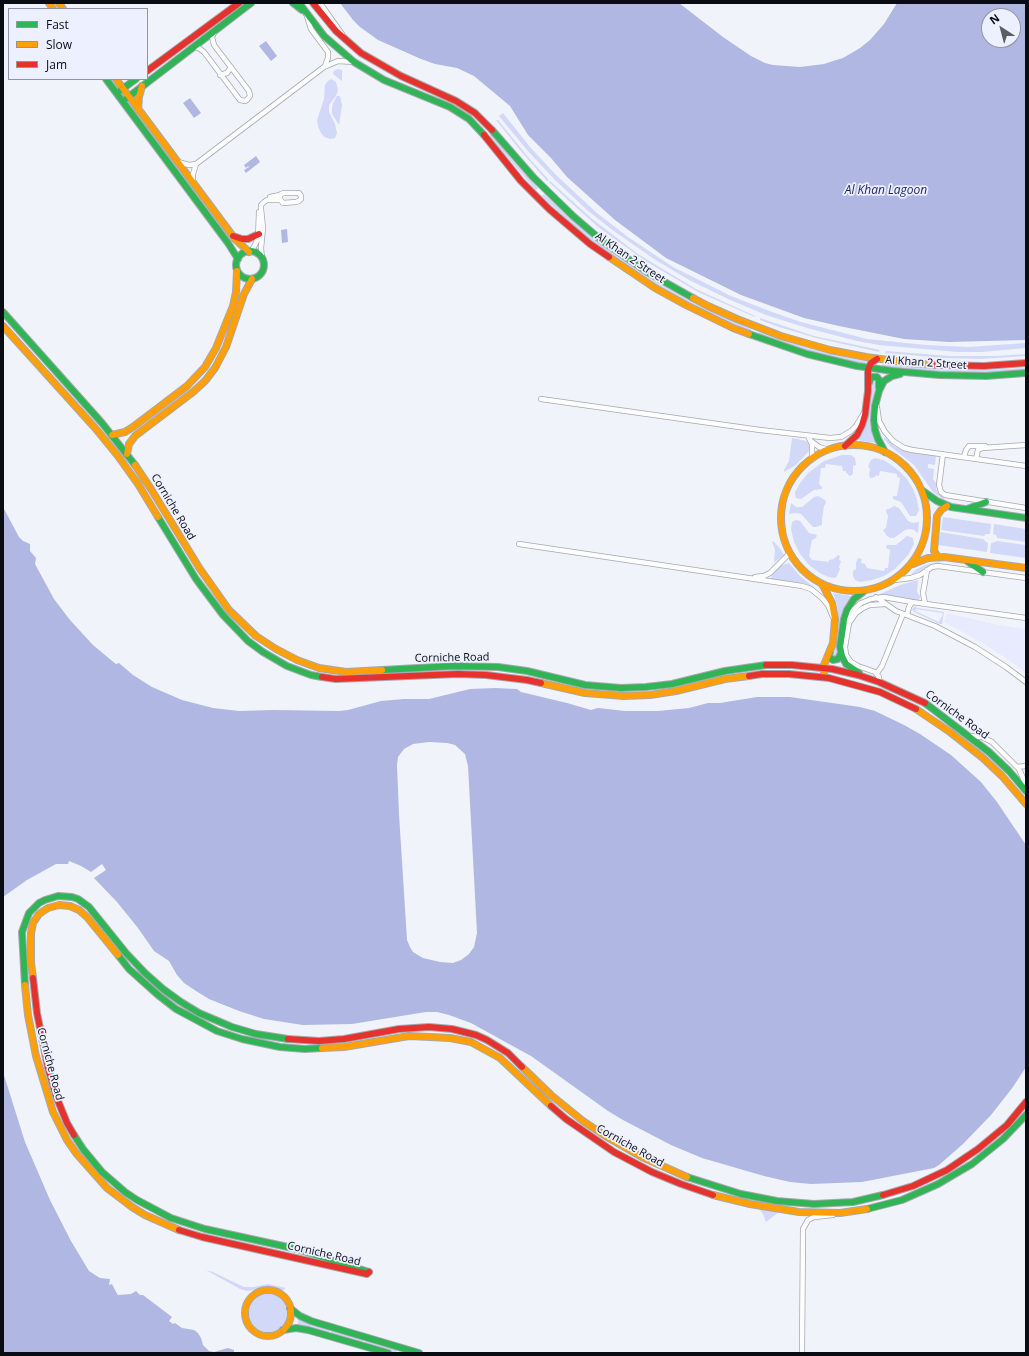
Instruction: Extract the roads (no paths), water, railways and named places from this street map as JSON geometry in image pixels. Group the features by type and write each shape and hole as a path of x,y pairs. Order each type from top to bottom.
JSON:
{"street":[{"path":"122,101 251,3"},
{"path":"293,3 305,11 311,29 328,52 328,58 324,67"},
{"name":"Al Khan 2 Street","path":"299,3 324,36 354,62 384,80 450,107 474,124 521,180 560,218 590,244 655,288 707,316 751,335 807,354 868,368 913,373 970,376 1026,373"},
{"name":"Al Khan 2 Street","path":"313,3 344,39 361,53 379,65 449,97 469,109 480,118 520,164 573,216 616,251 663,281 708,306 765,330 818,347 877,359 950,366 1026,364"},
{"path":"320,3 344,39"},
{"path":"148,70 238,4"},
{"path":"194,46 204,52 240,100 247,100 250,96 249,91 214,45 212,37 215,31"},
{"path":"178,162 189,165 196,164 324,67 338,61 354,62"},
{"path":"220,75 227,73 231,67"},
{"path":"107,80 228,243 238,259"},
{"path":"117,80 238,243 250,252"},
{"path":"116,93 135,80"},
{"path":"138,110 139,96 142,86"},
{"path":"474,124 480,118"},
{"path":"484,135 491,129"},
{"path":"194,183 193,174 196,164"},
{"path":"237,271 243,277 252,279 258,277 263,270 264,264 261,248 263,228 261,207 264,202 271,198"},
{"path":"250,252 257,242 259,234 259,204 264,199 280,198"},
{"path":"233,236 248,239 259,234"},
{"path":"112,435 125,432 133,427 186,386 205,367 216,348 232,306 237,285 236,265 238,259 244,253 250,252 256,253 262,258"},
{"path":"127,454 129,444 135,436 193,392 205,381 215,368 226,347 244,294 252,279"},
{"name":"Corniche Road","path":"3,312 127,454 151,489 186,547 229,610 252,632 276,649 305,664 329,670 346,672 431,667 498,667 585,684 621,688 672,684 725,671 753,667 792,665 823,668 845,672 879,682 927,704 999,761 1026,791"},
{"name":"Corniche Road","path":"3,326 96,429 118,456 138,484 178,551 223,616 248,641 271,657 295,669 319,677 340,679 465,674 500,676 585,692 624,696 689,689 725,679 762,674 789,674 828,678 867,688 906,703 930,717 992,767 1026,804"},
{"path":"868,391 868,368 877,359"},
{"path":"885,452 878,439 874,425 876,401 879,391 882,384 889,377 898,374 913,373"},
{"path":"845,446 860,430 866,410 870,379 874,376 880,380 879,391"},
{"path":"541,399 830,438 845,435 854,428 866,410"},
{"path":"876,401 878,417 885,432 893,441 908,449 1026,466"},
{"path":"808,436 819,447 830,450"},
{"path":"811,440 812,459"},
{"path":"964,457 969,446 991,447 1026,445"},
{"path":"845,446 868,446 885,452 907,467 915,477 925,498 927,510 927,529 917,557 910,566 894,580 879,587 865,591 843,591 822,584 805,573 797,564 785,543 781,514 783,500 788,486 796,474 812,459 830,450 845,446"},
{"path":"976,459 979,449 991,447"},
{"path":"943,454 939,485 943,494 950,497 1026,508"},
{"path":"941,465 949,458 964,457"},
{"path":"921,488 932,498 947,506 964,510 1026,518"},
{"path":"964,510 986,502"},
{"path":"938,557 934,551 937,516 940,510 947,506"},
{"path":"519,544 802,586 819,594 830,610 835,624"},
{"path":"746,578 762,577 767,575 790,553"},
{"path":"910,566 923,560 938,557 964,559 1026,568"},
{"path":"964,559 983,572"},
{"path":"894,580 912,578 935,566 1026,578"},
{"path":"925,604 923,590 927,570"},
{"path":"822,584 832,603 835,624 833,643 823,668 828,678"},
{"path":"205,592 213,588"},
{"path":"865,591 851,602 845,615 840,647 844,662 870,679 867,688"},
{"path":"844,623 849,614 866,601 888,597 925,604 1026,618"},
{"path":"876,598 893,609 935,626 975,647 1026,682"},
{"path":"877,674 908,607 912,602"},
{"path":"879,682 879,677 873,671 855,665 851,662 845,652 845,644 848,627 856,613 870,605 887,605"},
{"path":"830,651 829,657 833,660 838,659 841,653"},
{"path":"430,676 431,667"},
{"path":"968,736 982,737 989,740 1017,767 1023,776 1026,785"},
{"path":"1017,767 1026,767 1023,776"},
{"name":"Corniche Road","path":"1026,1102 1007,1125 978,1150 947,1170 925,1181 901,1190 866,1200 828,1204 789,1202 754,1196 718,1188 685,1176 642,1157 607,1137 583,1121 551,1095 508,1053 476,1035 452,1029 419,1027 388,1030 344,1039 306,1041 281,1039 256,1034 232,1027 209,1017 181,1002 154,982 126,953 89,907 78,899 65,896 51,897 39,903 29,913 23,925 22,939 24,977 28,1015 44,1085 53,1112 60,1127 76,1153 96,1177 119,1198 145,1215 167,1226 190,1234 367,1274 370,1273 368,1271 297,1249 193,1226 171,1218 150,1208 125,1192 102,1172 83,1149 67,1123 56,1096 48,1068 36,1013 30,938 36,918 43,910 54,906 65,905 79,910 87,917 129,969 149,988 176,1009 205,1025 242,1039 292,1049 338,1048 409,1036 450,1038 471,1042 500,1058 545,1101 590,1136 614,1152 652,1172 706,1193 750,1204 786,1211 827,1213 854,1212 902,1200 950,1178 972,1164 1008,1134 1026,1115"},
{"path":"149,988 154,982"},
{"path":"205,1025 209,1017"},
{"path":"802,1353 802,1232 804,1226 808,1220 814,1217 841,1215 854,1212"},
{"path":"296,1258 299,1257 300,1254 297,1249"},
{"path":"264,1290 272,1290 284,1296 290,1308 290,1320 283,1330 271,1335 258,1334 248,1325 246,1319 246,1307 250,1298 264,1290"},
{"path":"290,1308 300,1316 311,1321 419,1353"},
{"path":"283,1330 302,1328 388,1353"}],"water":[{"name":"Al Khan Lagoon","path":"340,3 679,3 723,37 751,56 773,65 800,67 824,64 843,58 860,48 870,40 884,24 897,3 1026,3 1026,340 949,342 904,339 804,318 741,295 666,258 615,220 567,177 551,158 528,135 510,106 474,76 457,68 435,64 421,59 378,40 360,27"},
{"path":"266,41 277,56 271,61 259,46"},
{"path":"190,98 201,113 194,118 183,103"},
{"path":"256,156 260,162 246,173 244,170 249,167 248,166 246,168 244,165"},
{"path":"287,229 288,242 282,243 281,230"},
{"path":"3,507 19,537 23,541 30,544 30,551 36,558 35,564 54,599 70,620 93,645 116,664 119,663 133,675 152,687 182,700 213,708 239,711 339,711 381,701 429,699 470,689 495,688 517,689 521,692 591,710 598,708 625,711 658,711 689,708 708,703 720,703 757,697 790,697 860,707 875,711 904,725 951,755 981,782 997,802 1026,845 1026,1067 1013,1087 991,1115 963,1144 934,1168 862,1182 811,1184 790,1182 702,1158 671,1145 608,1111 531,1056 471,1023 449,1015 437,1012 426,1012 352,1024 303,1025 264,1019 209,999 184,983 177,975 169,961 154,951 117,902 94,878 106,870 102,864 91,872 69,861 68,864 56,864 27,880 3,897","holes":["429,742 455,745 465,754 468,766 477,933 474,947 469,954 461,960 453,963 423,958 413,952 407,940 397,765 398,757 404,749 413,744"]},
{"path":"3,1072 25,1142 50,1200 71,1241 89,1271 100,1278 110,1279 109,1285 112,1284 118,1295 131,1294 136,1291 140,1295 143,1295 172,1317 169,1321 173,1324 175,1323 182,1328 194,1330 198,1333 203,1345 209,1351 214,1352 228,1348 234,1350 234,1353 3,1353"}]}
